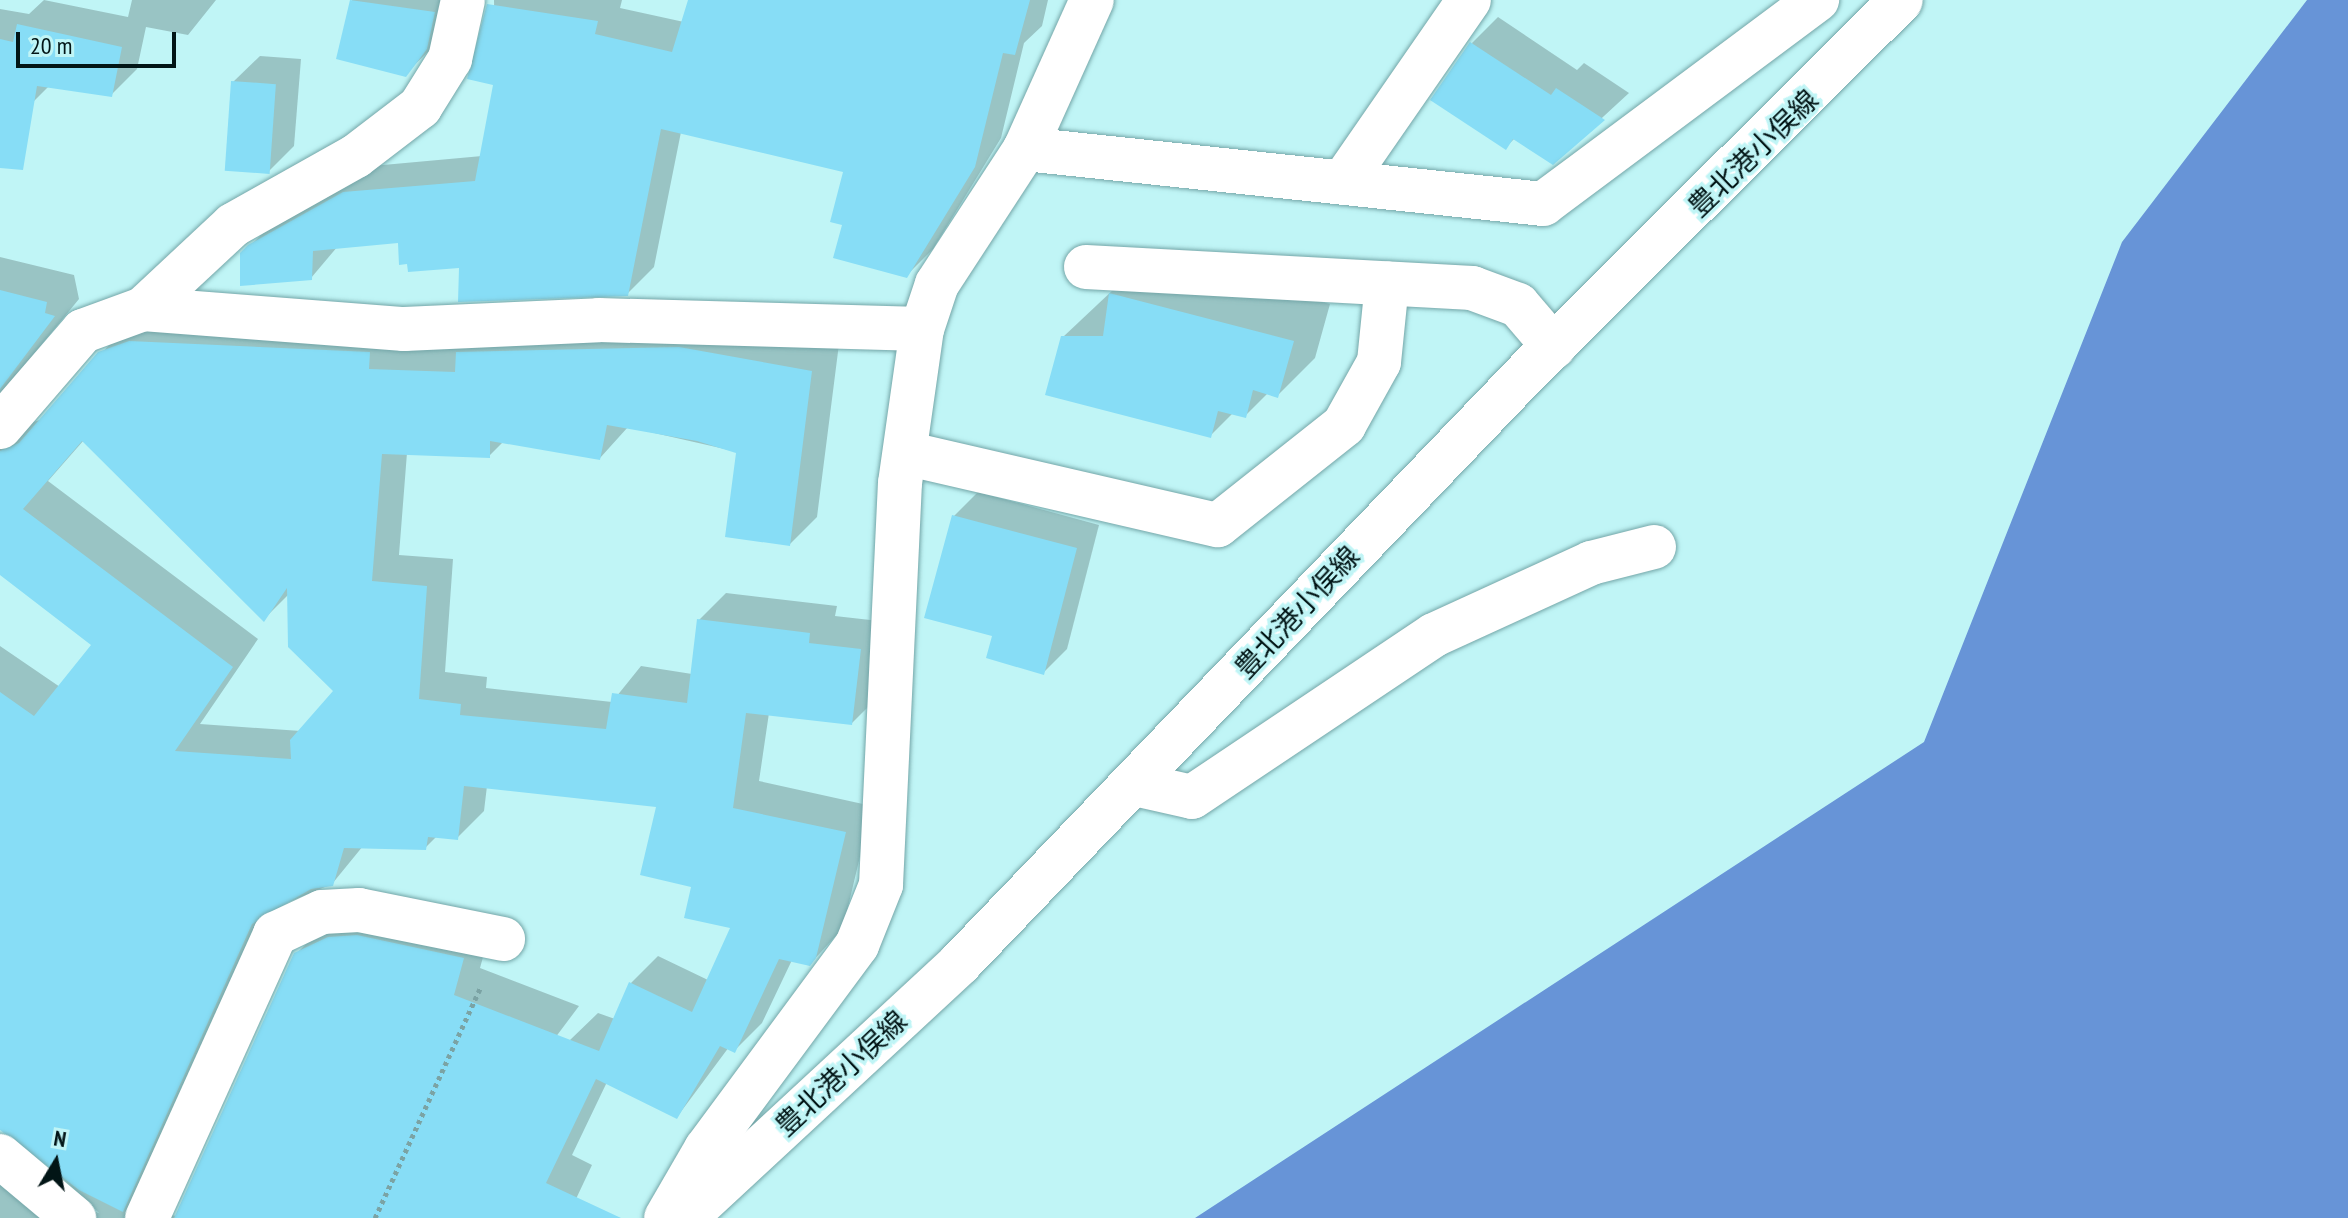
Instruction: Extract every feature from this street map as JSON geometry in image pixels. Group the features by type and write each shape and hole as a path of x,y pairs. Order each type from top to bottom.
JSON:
{"street":[{"path":"0,427 83,331 143,309 233,225 356,156 420,107 450,59 463,0"},
{"path":"666,1218 706,1149 850,956 881,885 905,453 922,329 937,284 1025,149 1092,0"},
{"path":"1343,182 1469,0"},
{"path":"1025,149 1543,204 1817,0"},
{"name":"豊北港小俣線","path":"685,1218 960,963 1554,347 1901,0"},
{"path":"1086,267 1472,288 1507,301 1554,347"},
{"path":"905,453 1218,525 1344,425 1379,362 1387,283"},
{"path":"143,309 404,329 599,320 922,329"},
{"path":"1135,784 1192,797 1434,635 1591,563 1654,547"},
{"path":"147,1218 275,934 322,912 359,910 503,939"},
{"path":"0,1156 68,1217"}],"path":[{"path":"375,1218 503,939"}],"water":[{"path":"2307,0 2348,0 2348,1218 1195,1218 1924,742 2122,242"}],"building":[{"path":"350,0 435,12 427,49 406,77 336,59"},
{"path":"688,0 1030,0 1015,55 1003,53 975,167 907,278 833,258 842,225 830,222 843,172 661,129 628,296 458,302 459,268 408,272 407,264 399,265 398,243 313,251 312,280 240,286 240,253 248,245 343,192 475,181 493,85 467,79 487,4 598,21 595,34 672,52"},
{"path":"17,24 122,47 112,97 37,86 23,170 0,168 0,39 13,42"},
{"path":"1470,42 1551,95 1556,88 1605,120 1553,165 1513,139 1506,150 1430,100"},
{"path":"231,81 276,84 270,174 225,171"},
{"path":"0,290 47,302 45,313 55,316 0,389"},
{"path":"1109,293 1294,341 1278,398 1253,390 1246,418 1218,411 1211,438 1045,395 1061,336 1103,336"},
{"path":"129,341 370,352 369,369 455,372 456,352 679,347 812,371 790,546 725,537 736,453 697,441 607,425 600,460 490,441 490,458 382,454 372,581 427,586 419,699 461,704 460,715 606,729 612,693 687,703 697,619 810,633 809,643 861,649 852,725 746,713 733,808 846,832 816,958 810,966 779,959 735,1053 720,1046 677,1119 596,1079 546,1183 621,1218 174,1218 294,953 328,937 357,935 464,958 454,995 599,1051 629,982 692,1012 730,928 684,918 691,887 640,875 656,807 464,786 458,840 428,837 426,850 344,848 333,886 311,889 252,924 123,1212 79,1190 0,1130 0,692 34,716 91,645 0,575 0,451 19,443 98,352","holes":["82,441 264,622 287,588 288,647 333,691 290,740 291,759 175,751 233,667 23,509"]},
{"path":"952,515 1077,548 1044,675 986,658 992,636 924,618"}]}
